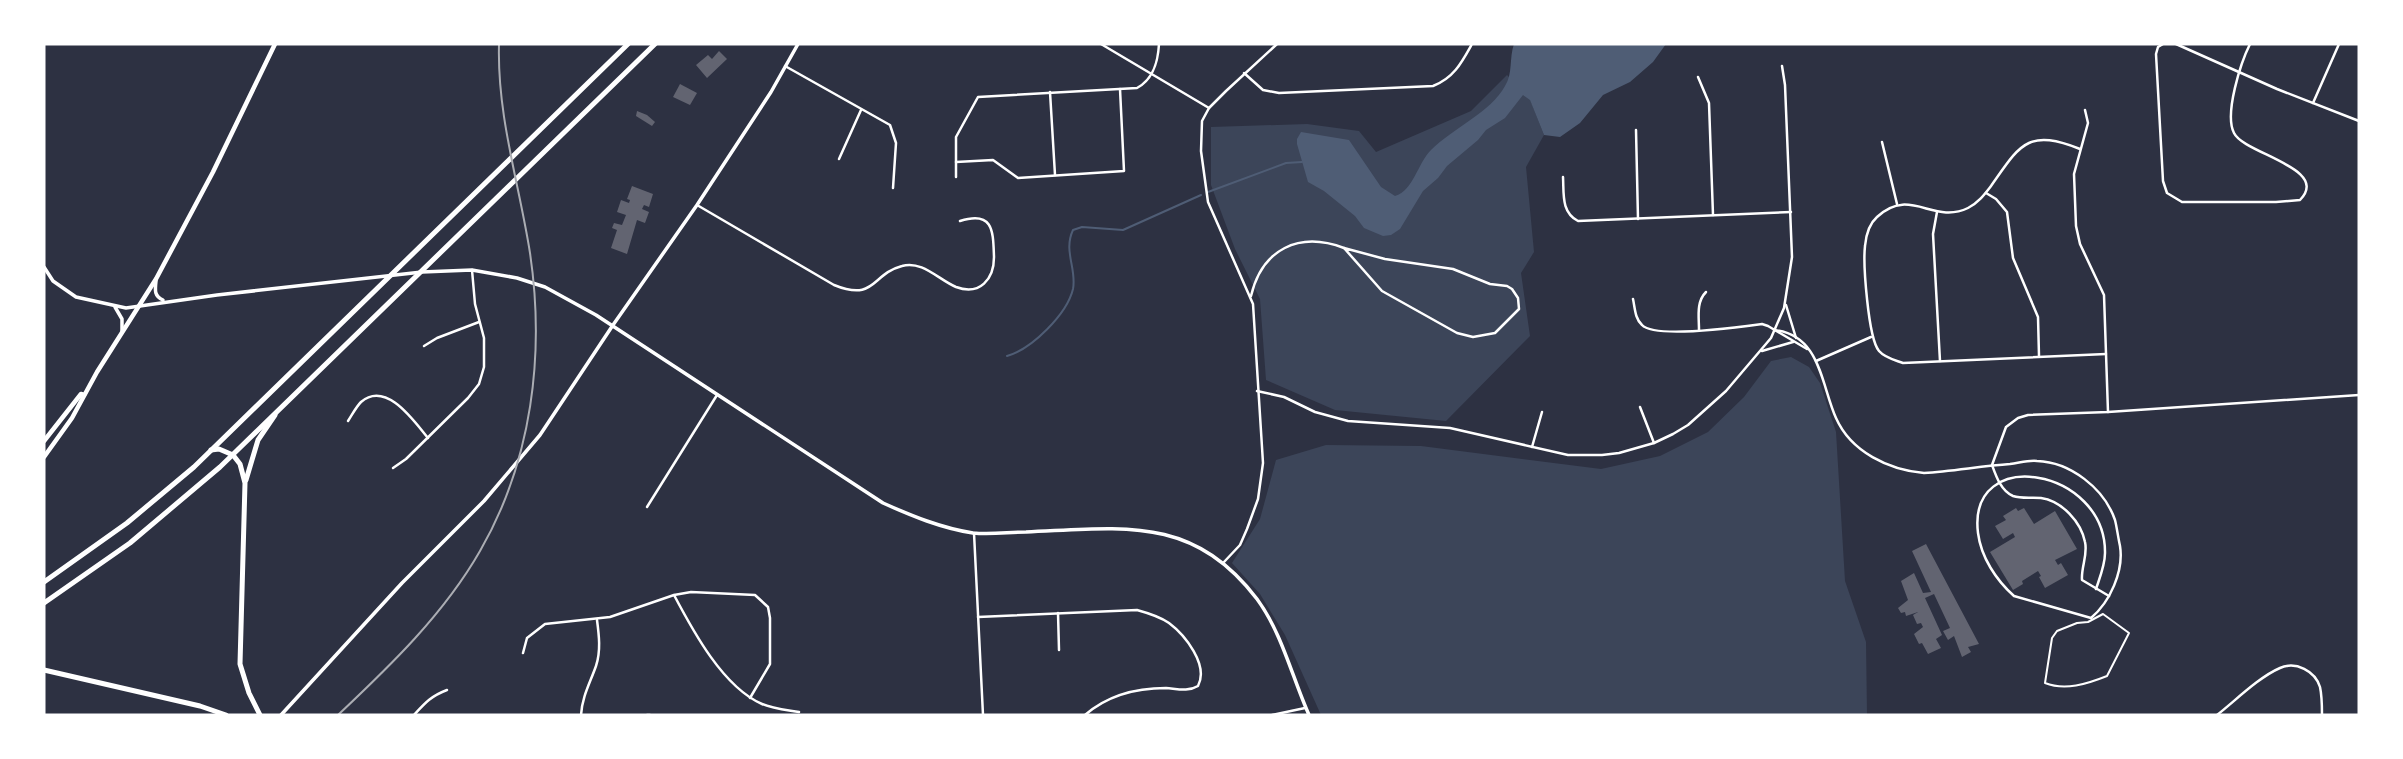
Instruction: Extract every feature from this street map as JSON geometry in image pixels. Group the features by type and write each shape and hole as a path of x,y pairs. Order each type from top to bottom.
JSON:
{"highway":[{"path":"44,582 127,523 211,450 628,44"},
{"path":"44,603 153,525 233,455 655,44"},
{"path":"260,715 244,682 240,646 245,483 258,440 275,415"},
{"path":"211,450 219,449 233,455 240,464 245,483"},
{"path":"44,670 200,706 226,715"}],"main road":[{"path":"44,457 72,418 156,279 213,172 275,44"},
{"path":"44,440 81,394 84,395"}],"street":[{"path":"281,715 523,458 697,205 771,92 798,44"},
{"path":"1101,44 1209,108"},
{"path":"956,177 957,132 978,97 1137,88 1143,85 1157,64 1159,44"},
{"path":"1224,562 1240,545 1253,512 1262,480 1263,463 1251,296 1208,202 1201,151 1202,121 1209,108 1277,44"},
{"path":"1244,73 1263,90 1279,93 1433,86 1452,75 1472,44"},
{"path":"2162,44 2156,54 2163,181 2166,193 2176,200 2294,202 2304,195 2306,183 2300,173 2243,145 2233,132 2230,115 2250,44"},
{"path":"2176,44 2359,121"},
{"path":"2313,103 2339,44"},
{"path":"785,66 890,125 896,161 893,188"},
{"path":"1257,391 1284,397 1315,412 1348,421 1450,428 1585,456 1619,453 1654,443 1688,425 1714,404 1759,352 1774,330 1785,302 1792,257 1783,66"},
{"path":"1698,76 1709,103 1713,215"},
{"path":"956,162 993,160 1018,178 1124,171 1120,89"},
{"path":"1050,92 1055,175"},
{"path":"839,159 861,110"},
{"path":"2085,110 2088,123 2074,174 2076,226 2080,244 2104,295 2108,412"},
{"path":"1636,130 1637,219"},
{"path":"2080,149 2052,139 2027,143 2015,152 1980,200 1966,210 1956,213 1937,212 1906,203 1897,205 1876,218 1869,226 1865,247 1872,337 1879,351 1888,358 1903,363 2106,354"},
{"path":"1882,142 1897,205"},
{"path":"1563,177 1565,209 1573,218 1590,222 1791,212"},
{"path":"1986,192 2007,212 2013,258 2038,317 2039,357"},
{"path":"697,205 834,285 856,291 867,289 895,268 907,265 923,269 959,288 985,284 994,270 993,230 986,221 980,219 960,221"},
{"path":"1937,212 1933,234 1940,361"},
{"path":"1251,296 1254,281 1276,251 1309,241 1327,242 1385,259 1453,269 1490,284 1507,286 1518,298 1518,309 1495,333 1473,337 1457,333 1382,291 1344,248"},
{"path":"44,267 53,281 76,297 115,307 422,272 472,270 517,278 545,287 612,326 883,503 920,520 974,533 1111,527 1152,531 1191,543 1224,562 1257,600 1273,626 1308,715"},
{"path":"393,468 428,438 479,384 485,350 475,304 472,270"},
{"path":"156,279 155,292 158,298 165,301"},
{"path":"1699,330 1699,304 1706,292"},
{"path":"1633,299 1636,316 1641,325 1649,330 1699,330 1762,324 1795,340 1810,351 1816,361 1837,421 1851,440 1867,454 1908,471 1944,472 2037,461 2070,470 2098,490 2115,521 2121,552 2118,572 2103,608 2091,618 2014,596 2006,589 1980,547 1976,518 1978,504 1990,487 2011,479 2036,476 2064,485 2084,501 2100,525 2105,552 2096,589"},
{"path":"1785,302 1795,340"},
{"path":"115,307 122,319 122,335"},
{"path":"424,346 437,338 480,322"},
{"path":"1816,361 1872,337"},
{"path":"1759,352 1795,340"},
{"path":"647,507 717,395"},
{"path":"2109,596 2082,580 2086,558 2085,542 2078,522 2058,504 2044,498 2012,496 1999,483 1992,465 2003,432 2009,424 2028,415 2359,395"},
{"path":"348,421 362,401 372,396 383,396 393,401 428,438"},
{"path":"1640,407 1654,443"},
{"path":"1532,447 1542,412"},
{"path":"974,533 983,715"},
{"path":"523,653 527,638 545,624 610,617 674,595 691,592 755,595 765,602 770,618 770,664 750,698"},
{"path":"674,595 702,644 726,676 750,698 769,707 799,712"},
{"path":"978,617 1137,610 1169,623 1192,648 1201,675 1198,686 1187,690 1165,688 1130,692 1098,705 1085,715"},
{"path":"1058,613 1059,650"},
{"path":"581,715 583,696 597,663 597,619"},
{"path":"2217,715 2278,669 2295,666 2305,669 2317,680 2321,691 2322,715"},
{"path":"414,715 425,702 447,690"},
{"path":"1272,715 1305,708"}],"path":[{"path":"2104,614 2129,633 2107,676 2079,685 2052,686 2045,683 2052,638 2057,631 2077,623 2088,622 2104,614"}],"shaded area":[{"path":"1514,44 1666,44 1653,62 1630,82 1603,95 1580,123 1560,137 1544,135 1530,100 1523,95 1505,118 1486,130 1423,191 1400,229 1391,235 1383,236 1364,228 1355,216 1308,182 1297,144 1301,132 1349,140 1381,187 1395,196 1401,193 1431,150 1499,95 1509,76"},
{"path":"1507,75 1530,99 1544,135 1526,167 1534,252 1521,273 1530,336 1446,421 1335,410 1266,380 1260,299 1235,249 1211,185 1211,127 1307,124 1359,131 1376,152 1471,111"},
{"path":"1791,357 1809,367 1820,383 1836,432 1845,581 1866,642 1867,715 1321,715 1285,635 1260,594 1232,563 1260,519 1276,460 1326,445 1421,446 1601,469 1660,456 1708,432 1744,397 1771,361"}],"building":[{"path":"719,51 727,59 707,78 696,65 708,55 712,59"},
{"path":"680,84 697,93 690,105 673,97"},
{"path":"637,111 655,122 652,126 636,116"},
{"path":"632,186 653,194 649,207 644,205 642,209 649,212 645,223 637,220 627,254 611,248 617,230 612,228 614,223 622,225 626,215 617,212 621,200 629,203 630,200 627,199"},
{"path":"2016,508 2018,511 2024,508 2034,524 2055,511 2077,549 2055,560 2058,565 2061,563 2068,575 2045,588 2038,571 2013,590 1990,552 2015,537 2013,533 2003,539 1995,526 2006,520 2003,516"},
{"path":"1926,544 1979,644 1968,647 1971,652 1962,657 1954,636 1948,640 1943,631 1950,628 1934,594 1925,598 1942,635 1936,639 1941,648 1928,654 1914,634 1923,627 1921,623 1917,624 1913,615 1918,612 1906,616 1905,612 1901,613 1898,608 1908,600 1901,581 1914,573 1923,593 1931,592 1912,551"}],"waterway":[{"path":"1208,192 1286,163 1302,162"},
{"path":"1007,356 1037,338 1064,309 1074,282 1069,245 1073,230 1082,227 1123,230 1201,195"}],"railway":[{"path":"338,715 415,638 466,574 498,516 523,444 534,368 534,291 530,253 501,97 499,44"}]}
